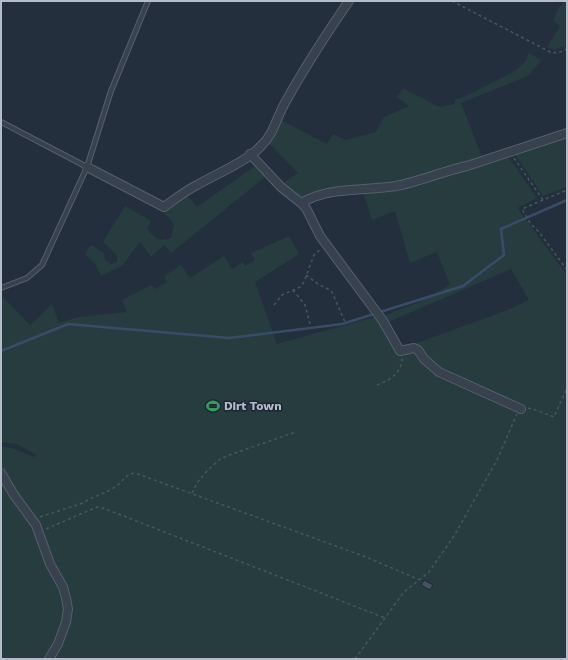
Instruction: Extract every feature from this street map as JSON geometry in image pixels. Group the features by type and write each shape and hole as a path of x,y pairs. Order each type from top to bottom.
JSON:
{"street":[{"path":"87,167 164,206 250,154 261,146 270,135 286,101 349,1"},
{"path":"301,203 310,197 324,194 401,185 467,166 567,133"},
{"path":"250,154 280,187 306,208 315,227 326,244 380,317 400,351 402,352 414,348 418,350 424,359 439,372 521,408"},
{"path":"1,472 14,495 32,519 39,532 50,564 63,587 68,610 66,622 58,644 49,659"}],"lane":[{"path":"1,288 27,278 42,265 87,167 111,91 148,1"},
{"path":"1,122 87,167"}],"path":[{"path":"452,1 552,53 567,49"},
{"path":"510,151 543,200"},
{"path":"567,190 522,209 530,223 539,232 567,270"},
{"path":"274,305 282,295 300,287 304,282 314,255 326,244"},
{"path":"306,275 332,292 344,322"},
{"path":"293,290 305,305 310,324"},
{"path":"377,385 394,376 402,364 402,352"},
{"path":"355,659 379,629 404,592 420,580 432,567 454,536 491,471 521,408 532,408 554,417 567,388"},
{"path":"192,493 197,483 206,472 220,459 296,432"},
{"path":"32,519 84,503 89,499 115,487 128,474 135,473 366,557 420,580"},
{"path":"39,532 97,508 103,508 385,618"}],"green space":[{"path":"566,1 566,53 563,46 554,50 547,47 560,26 553,20 559,7"},
{"path":"529,53 541,60 528,76 461,103 482,157 404,182 310,194 302,199 283,183 298,173 268,142 281,120 327,144 333,134 345,140 376,132 384,117 409,106 397,97 403,88 439,107 455,104 454,100 464,97 515,71 526,61"},
{"path":"567,135 567,187 543,196 514,153"},
{"path":"507,155 537,198 519,207 518,209 567,275 567,659 1,659 1,446 15,449 33,457 37,455 16,444 1,442 1,295 30,325 52,304 59,323 78,317 127,312 122,300 151,285 155,289 167,282 164,276 181,265 190,278 224,256 232,269 243,262 245,266 255,260 251,253 289,236 299,254 255,282 277,344 378,316 398,350 505,311 529,300 511,269 386,323 383,316 417,303 450,285 437,252 410,263 395,211 372,220 363,192"},
{"path":"255,166 265,177 171,253 164,245 151,257 140,242 123,265 101,276 95,264 85,254 91,245 104,253 105,260 111,264 117,262 117,255 103,242 125,206 151,221 147,229 155,237 160,240 171,238 174,225 164,212 187,195 197,207"}],"building":[{"path":"424,580 433,585 430,590 421,585"}],"waterway":[{"path":"1,351 68,324 229,338 342,324 463,286 504,255 501,229 567,200"}],"place":[{"name":"Dirt Town","path":"213,406"}]}
